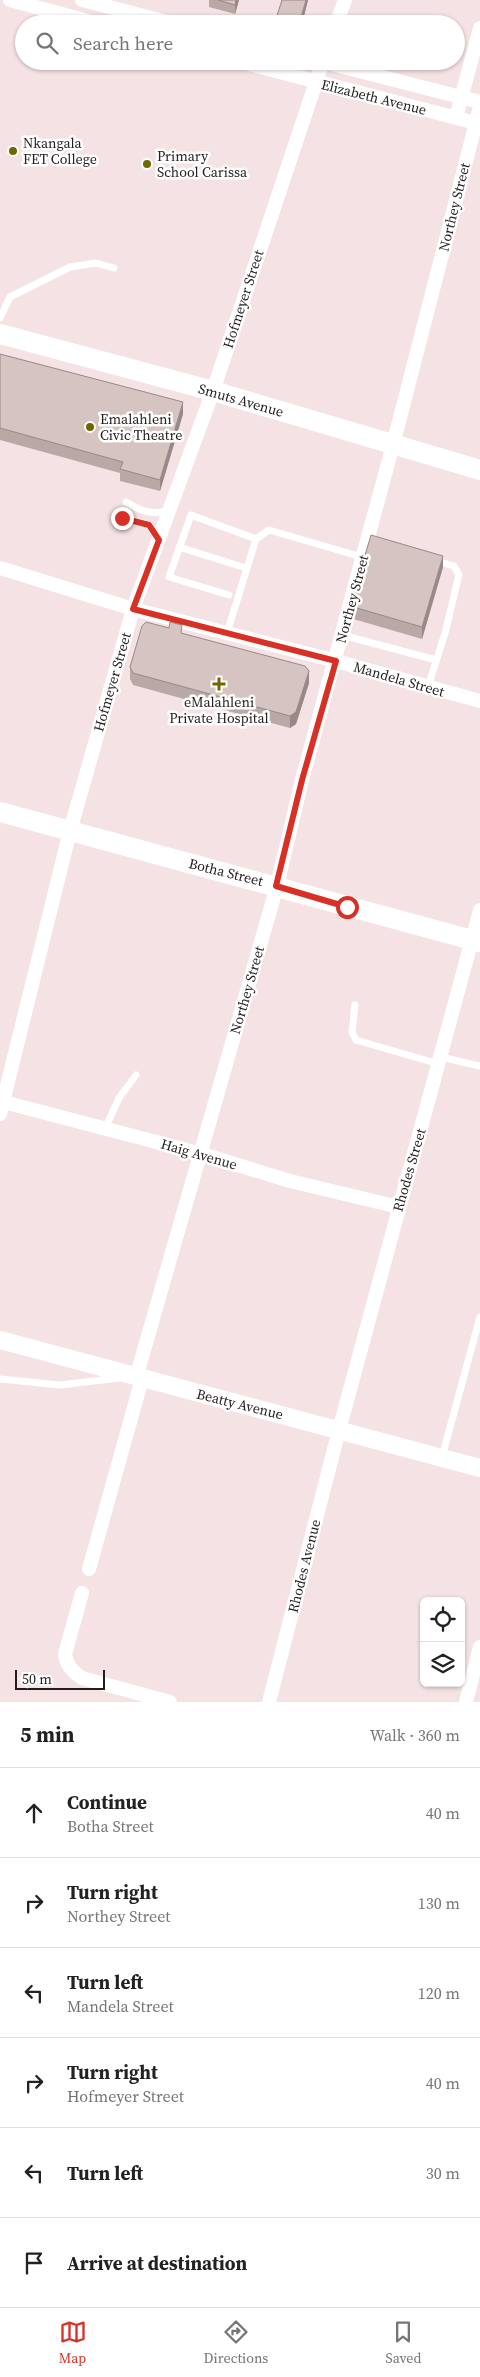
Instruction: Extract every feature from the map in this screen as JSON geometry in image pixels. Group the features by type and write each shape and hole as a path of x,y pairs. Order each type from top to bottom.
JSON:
{"main road":[{"name":"Smuts Avenue","path":"0,334 212,391 480,470"},
{"name":"Botha Street","path":"0,812 476,941"}],"street":[{"path":"10,0 66,15"},
{"path":"82,0 140,15"},
{"path":"339,15 344,0"},
{"path":"456,117 480,28"},
{"name":"Elizabeth Avenue","path":"271,70 478,124"},
{"name":"Hofmeyer Street","path":"1,1106 70,831 133,609 212,391 319,70"},
{"name":"Elizabeth Avenue","path":"357,70 480,102"},
{"name":"Northey Street","path":"89,1569 139,1378 276,886 302,780 336,661 362,557 371,542 393,444 478,124 480,107"},
{"name":"Mandela Street","path":"0,568 133,609 336,661 480,701"},
{"name":"Rhodes Street","path":"339,1430 440,1060 476,941 480,910"},
{"name":"Haig Avenue","path":"1,1106 105,1129 202,1154 290,1181 399,1207"},
{"name":"Beatty Avenue","path":"0,1340 480,1468"},
{"name":"Rhodes Avenue","path":"269,1702 339,1430"},
{"path":"82,1593 65,1654 66,1663 72,1671 82,1678 170,1702"},
{"path":"466,1702 480,1647"}],"lane":[{"path":"0,318 10,297 70,267 96,263 114,268"},
{"path":"126,502 138,510 153,514 169,511"},
{"path":"229,595 169,577 191,515 256,539"},
{"path":"122,518 149,525 159,540"},
{"path":"227,633 256,539 269,530 362,557"},
{"path":"179,547 246,568"},
{"path":"428,559 454,566 459,576 445,633 428,687"},
{"path":"342,635 436,660"},
{"path":"354,1005 352,1032 356,1040 440,1060 480,1066"},
{"path":"105,1129 119,1098 136,1075"},
{"path":"442,1458 480,1317"},
{"path":"0,1379 60,1385 85,1380 139,1378"}],"building":[{"path":"218,0 236,0 235,5"},
{"path":"282,0 306,0 302,15 277,15"},
{"name":"Emalahleni Civic Theatre","path":"0,354 183,402 160,480 120,469 123,462 0,428"},
{"path":"371,535 443,556 422,627 350,606"},
{"name":"eMalahleni Private Hospital","path":"146,622 169,628 170,622 182,625 181,633 305,666 309,671 296,712 290,716 133,673 130,667 142,626"}],"place":[{"name":"Nkangala FET College","path":"13,151"},
{"name":"Primary School Carissa","path":"147,164"},
{"name":"Emalahleni Civic Theatre","path":"90,427"},
{"name":"eMalahleni Private Hospital","path":"219,684"}],"route":[{"path":"122,518 136,520 149,525 159,540 133,609 336,661 302,780 276,886 347,907"}]}
